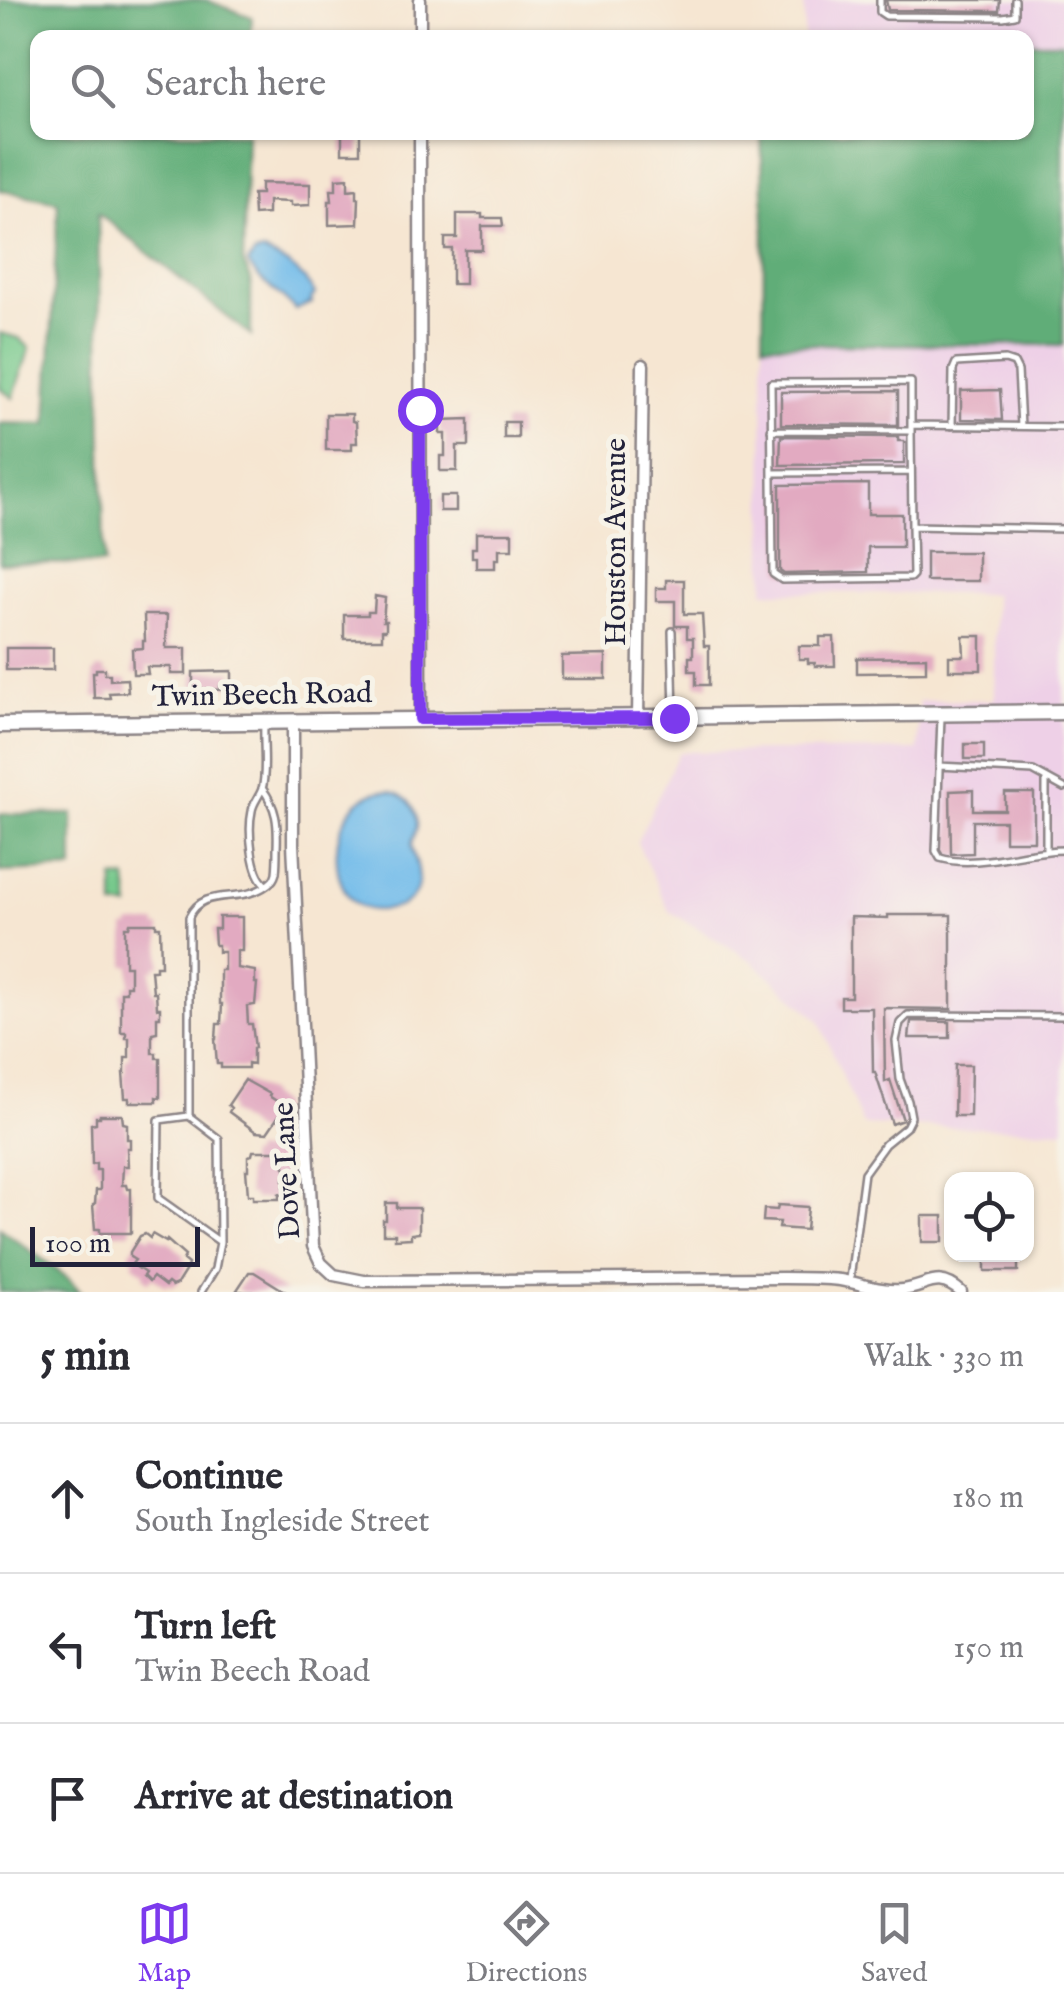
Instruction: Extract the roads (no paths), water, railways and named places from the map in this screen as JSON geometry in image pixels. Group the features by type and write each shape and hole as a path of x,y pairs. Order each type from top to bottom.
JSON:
{"street":[{"path":"420,0 420,30"},
{"path":"420,140 420,719"},
{"name":"Houston Avenue","path":"638,719 643,365"},
{"name":"Twin Beech Road","path":"0,726 1064,712"},
{"name":"Dove Lane","path":"293,724 293,844 313,1246 321,1263 334,1275 364,1282 784,1278 850,1282 888,1290 948,1281 961,1292"}],"lane":[{"path":"880,0 880,12 886,16 1003,17 1015,15 1015,0"},
{"path":"952,426 952,370 956,362 1005,360 1014,363 1018,371 1020,426"},
{"path":"911,382 910,578 782,580 773,574 771,430 771,383 911,382"},
{"path":"771,430 1064,426"},
{"path":"772,473 912,472"},
{"path":"912,526 1064,528"},
{"path":"672,631 674,718"},
{"path":"942,714 936,851 940,858 951,862 1064,850"},
{"path":"264,724 262,788 252,807 250,826 257,874 266,885"},
{"path":"940,766 1033,771 1064,788"},
{"path":"1046,778 1046,850"},
{"path":"189,1116 189,917 205,900 244,896 272,882 276,874 278,825 273,802 262,788"},
{"path":"850,1282 864,1173 885,1144 906,1128 911,1117 900,1079 896,1040 900,1023 908,1015 1064,1016"},
{"path":"201,1292 215,1269 220,1242 219,1139 189,1116 159,1120 158,1198 220,1242"},
{"path":"654,1278 654,1292"},
{"path":"627,1279 627,1292"}],"water":[{"path":"263,252 299,274 315,294 312,303 295,310 258,277 248,263 254,254"},
{"path":"383,791 402,796 415,811 417,825 412,847 418,880 409,901 395,908 376,910 358,905 346,892 338,873 337,852 340,831 349,812 364,798"}]}
